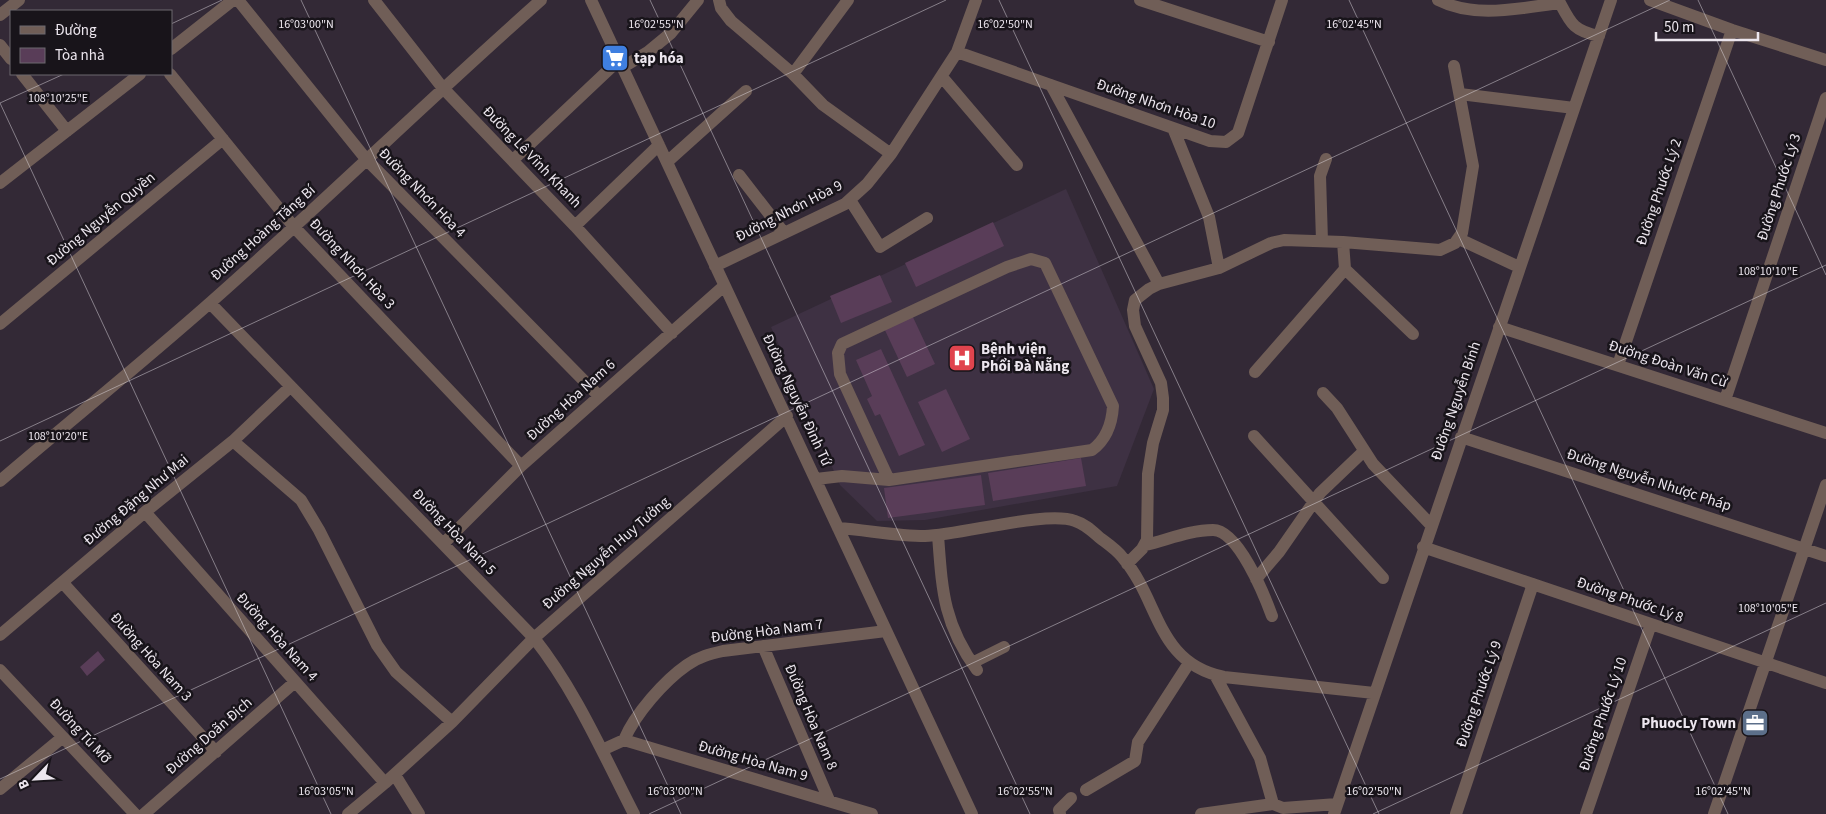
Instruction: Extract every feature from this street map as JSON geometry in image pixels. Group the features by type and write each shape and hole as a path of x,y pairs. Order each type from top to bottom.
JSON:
{"street":[{"path":"0,15 19,0"},
{"path":"172,48 233,0"},
{"name":"Đường Nhơn Hòa 4","path":"238,0 366,160 599,396"},
{"name":"Đường Hoàng Tăng Bí","path":"0,481 210,303 366,160 442,87 541,0"},
{"name":"Đường Nguyễn Đình Tứ","path":"591,0 972,814"},
{"path":"513,160 621,64 648,52 671,33 698,0"},
{"path":"719,0 721,8 731,21 792,74 823,105 892,154"},
{"path":"792,74 848,0"},
{"name":"Đường Nhơn Hòa 9","path":"715,266 850,200 867,184 892,154 957,52 976,0"},
{"path":"1140,0 1167,4 1269,42"},
{"name":"Đường Nhơn Hòa 10","path":"957,52 1173,128 1218,143 1226,142 1238,133 1282,0"},
{"path":"1438,0 1455,8 1498,10 1560,3 1569,20 1582,33 1599,36"},
{"name":"Đường Nguyễn Bính","path":"1336,809 1423,547 1611,0"},
{"path":"1650,0 1732,30 1826,60"},
{"name":"Đường Lê Vĩnh Khanh","path":"376,1 442,87 575,226 672,333"},
{"name":"Đường Phước Lý 2","path":"1618,365 1732,30"},
{"path":"0,44 10,58"},
{"path":"1127,564 1145,546 1147,540 1148,474 1153,443 1163,410 1160,383 1135,326 1133,310 1135,300 1141,294 1159,284 1218,268 1276,242 1301,239 1440,250 1448,248 1459,239 1472,166 1454,66"},
{"path":"23,75 66,131"},
{"path":"0,183 139,75"},
{"name":"Đường Nhơn Hòa 3","path":"171,75 294,227 521,466"},
{"path":"942,77 1018,165"},
{"path":"1051,85 1159,284"},
{"path":"667,162 746,91"},
{"path":"1460,94 1574,108"},
{"name":"Đường Phước Lý 3","path":"1725,400 1826,98"},
{"path":"1173,128 1209,216 1218,268"},
{"name":"Đường Nguyễn Quyền","path":"0,324 223,139"},
{"path":"575,226 659,145"},
{"path":"1322,241 1320,176 1326,159"},
{"path":"739,175 784,233"},
{"path":"850,200 880,246 927,218"},
{"path":"1459,239 1520,267"},
{"path":"1343,242 1345,269 1413,334"},
{"path":"816,479 842,476 889,480 1092,450 1103,443 1112,421 1113,406 1045,263 1031,259 1007,267 842,344 838,353 840,374 889,480"},
{"path":"1255,372 1345,269"},
{"name":"Đường Hòa Nam 6","path":"443,544 521,466 724,286"},
{"name":"Đường Hòa Nam 5","path":"210,303 534,638 556,666 602,750 634,814"},
{"name":"Đường Đoàn Văn Cừ","path":"1499,327 1826,433"},
{"name":"Đường Đặng Như Mai","path":"0,635 145,512 233,441 290,387"},
{"path":"1322,393 1337,408 1363,452 1431,525"},
{"name":"Đường Nguyễn Huy Tưởng","path":"348,814 390,779 452,722 534,638 787,416"},
{"path":"1254,436 1383,578"},
{"name":"Đường Nguyễn Nhược Pháp","path":"1461,437 1826,556"},
{"path":"233,441 301,500 319,530 376,645 396,672 452,722"},
{"path":"1256,579 1279,552 1313,502 1363,452"},
{"path":"1714,814 1826,485"},
{"name":"Đường Hòa Nam 4","path":"145,512 296,682 390,779 419,814"},
{"path":"838,528 903,535 938,534 1060,518 1082,524 1118,553 1127,564 1171,645 1189,663 1215,675 1374,693"},
{"path":"1145,546 1198,532 1214,530 1223,532 1235,543 1256,579 1272,616"},
{"path":"938,534 941,584 950,624 962,651 974,667 1004,648"},
{"name":"Đường Phước Lý 8","path":"1423,547 1826,684"},
{"name":"Đường Hòa Nam 3","path":"62,583 216,752"},
{"name":"Đường Phước Lý 9","path":"1456,814 1533,584"},
{"name":"Đường Phước Lý 10","path":"1586,814 1651,624"},
{"name":"Đường Hòa Nam 7","path":"624,740 630,726 638,715 686,665 704,656 763,646 886,631"},
{"name":"Đường Hòa Nam 8","path":"763,646 829,800"},
{"path":"1086,790 1135,761 1138,742 1189,663"},
{"name":"Đường Tú Mỡ","path":"0,670 136,814"},
{"path":"1215,675 1260,758 1273,804"},
{"name":"Đường Doãn Địch","path":"144,814 296,682"},
{"path":"0,789 64,737"},
{"path":"602,750 624,740"},
{"name":"Đường Hòa Nam 9","path":"624,740 872,814"},
{"path":"1060,814 1059,810 1071,798"},
{"path":"1201,814 1273,804 1284,808 1336,809"}],"shaded area":[{"name":"Bệnh viện Phổi Đà Nẵng","path":"1066,189 1154,389 1117,486 925,520 877,521 840,485 771,327"}],"building":[{"path":"993,222 1004,246 916,287 905,263"},
{"path":"880,275 892,302 841,323 830,296"},
{"path":"911,313 935,364 907,377 883,326"},
{"path":"881,349 925,445 899,456 880,414 875,416 867,399 872,396 856,360"},
{"path":"946,389 970,439 942,452 918,402"},
{"path":"1081,458 1086,486 993,501 988,473"},
{"path":"981,475 985,505 888,518 884,488"},
{"path":"98,651 105,660 87,676 80,667"}],"place":[{"name":"tạp hóa","path":"615,58"},
{"name":"Bệnh viện Phổi Đà Nẵng","path":"962,358"},
{"name":"PhuocLy Town","path":"1755,723"}]}
